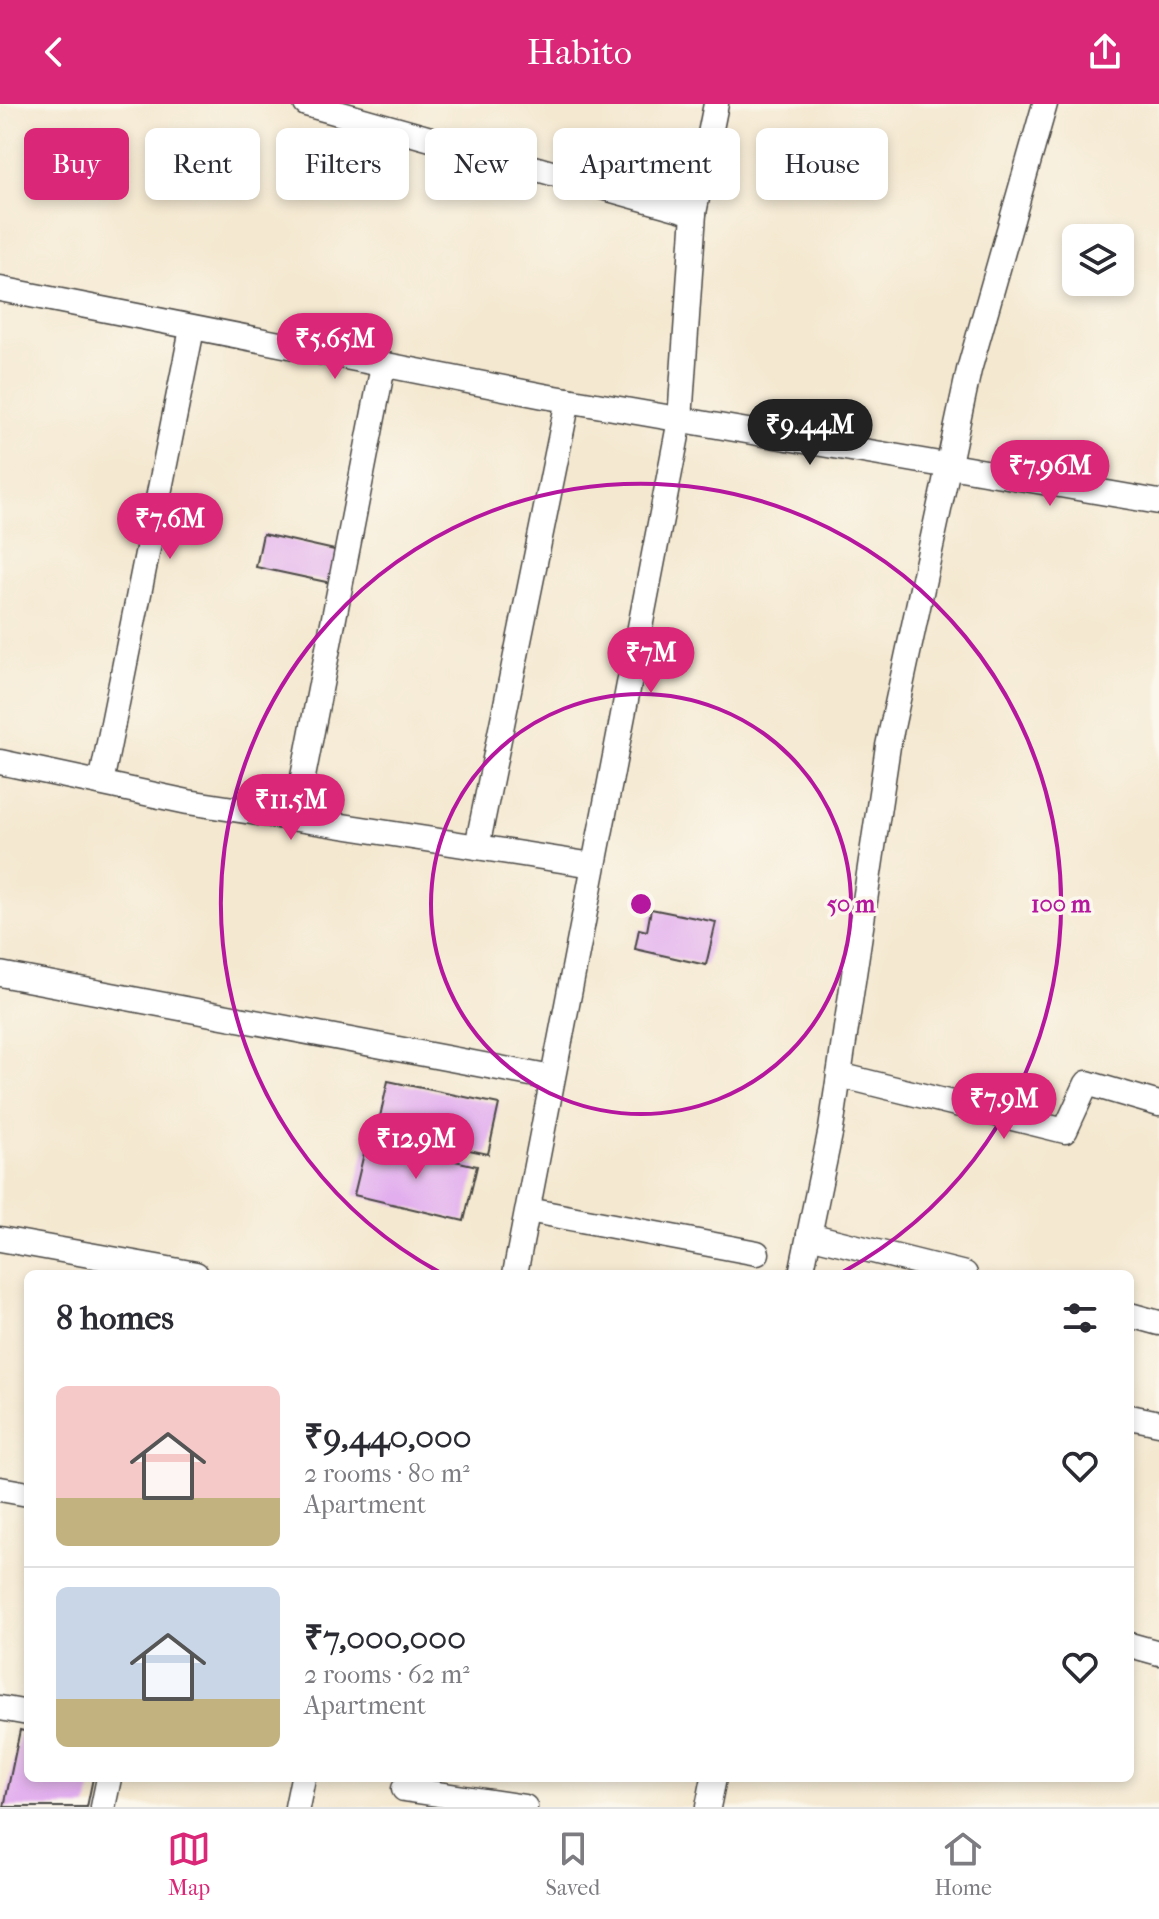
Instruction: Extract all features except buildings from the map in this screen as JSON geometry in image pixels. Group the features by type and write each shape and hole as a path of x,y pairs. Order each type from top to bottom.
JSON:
{"street":[{"path":"306,104 694,213"},
{"path":"516,1270 680,420 694,213 716,104"},
{"path":"802,1270 839,1075 888,746 969,370 1045,104"},
{"path":"0,289 192,329 568,400 1159,502"},
{"path":"101,783 192,329"},
{"path":"295,818 383,366"},
{"path":"477,847 568,400"},
{"path":"0,762 295,818 593,865"},
{"path":"0,974 552,1078"},
{"path":"839,1075 1065,1131 1087,1083 1159,1104"},
{"path":"528,1210 757,1253"},
{"path":"809,1235 949,1270"},
{"path":"0,1239 174,1270"},
{"path":"1134,1316 1159,1323"},
{"path":"1134,1418 1159,1423"},
{"path":"0,1489 24,1493"},
{"path":"1134,1646 1159,1653"},
{"path":"0,1708 24,1712"},
{"path":"103,1807 108,1782"},
{"path":"297,1807 302,1782"},
{"path":"708,1807 713,1782"},
{"path":"403,1786 513,1806"}]}
